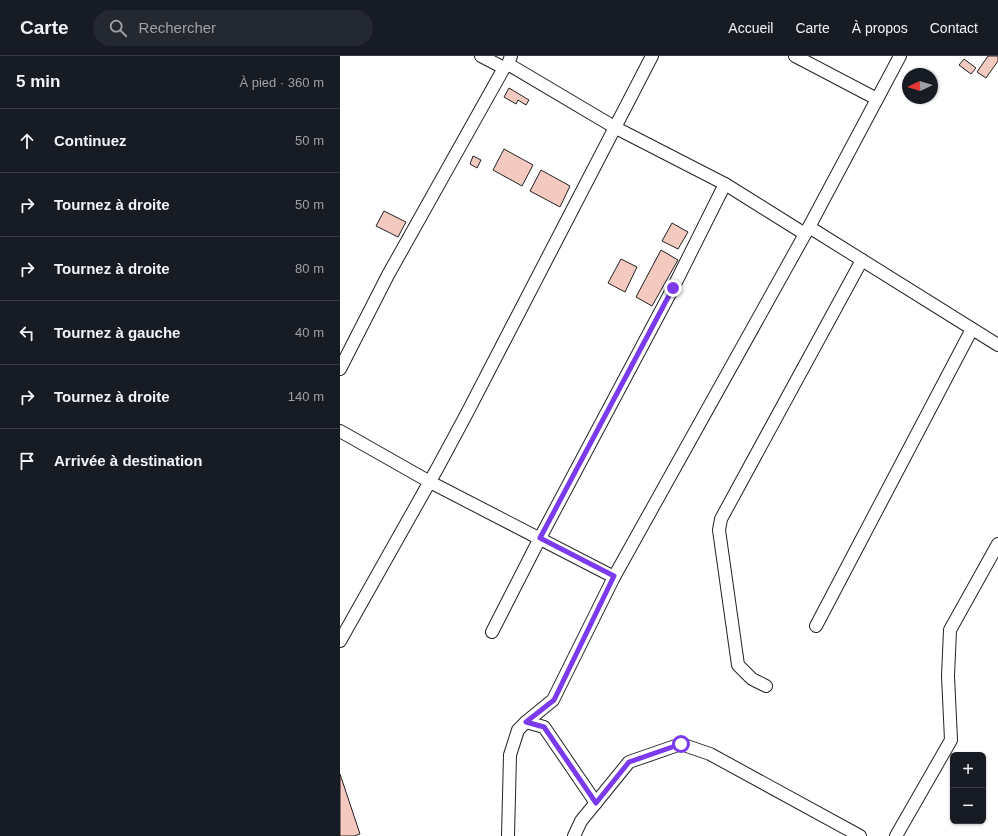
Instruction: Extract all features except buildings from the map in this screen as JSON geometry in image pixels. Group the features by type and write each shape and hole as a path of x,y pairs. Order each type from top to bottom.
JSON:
{"street":[{"path":"481,56 508,63 616,128 725,184 807,231 862,260 998,345"},
{"path":"340,641 466,415 652,56"},
{"path":"795,56 877,99"},
{"path":"508,836 510,755 518,730 554,700 614,576 807,231 900,56"},
{"path":"340,369 388,275 508,63"},
{"path":"492,632 540,538 673,288 725,184"},
{"path":"766,686 752,679 738,665 719,530 721,519 862,260"},
{"path":"816,626 972,329"},
{"path":"340,431 430,482 614,576"},
{"path":"896,836 951,740 948,676 950,630 998,544"},
{"path":"526,722 544,727 596,803"},
{"path":"574,836 581,821 629,762 681,744 710,754 860,836"}],"route":[{"path":"673,288 540,538 614,576 554,700 526,722 544,727 596,803 629,762 681,744"}]}
